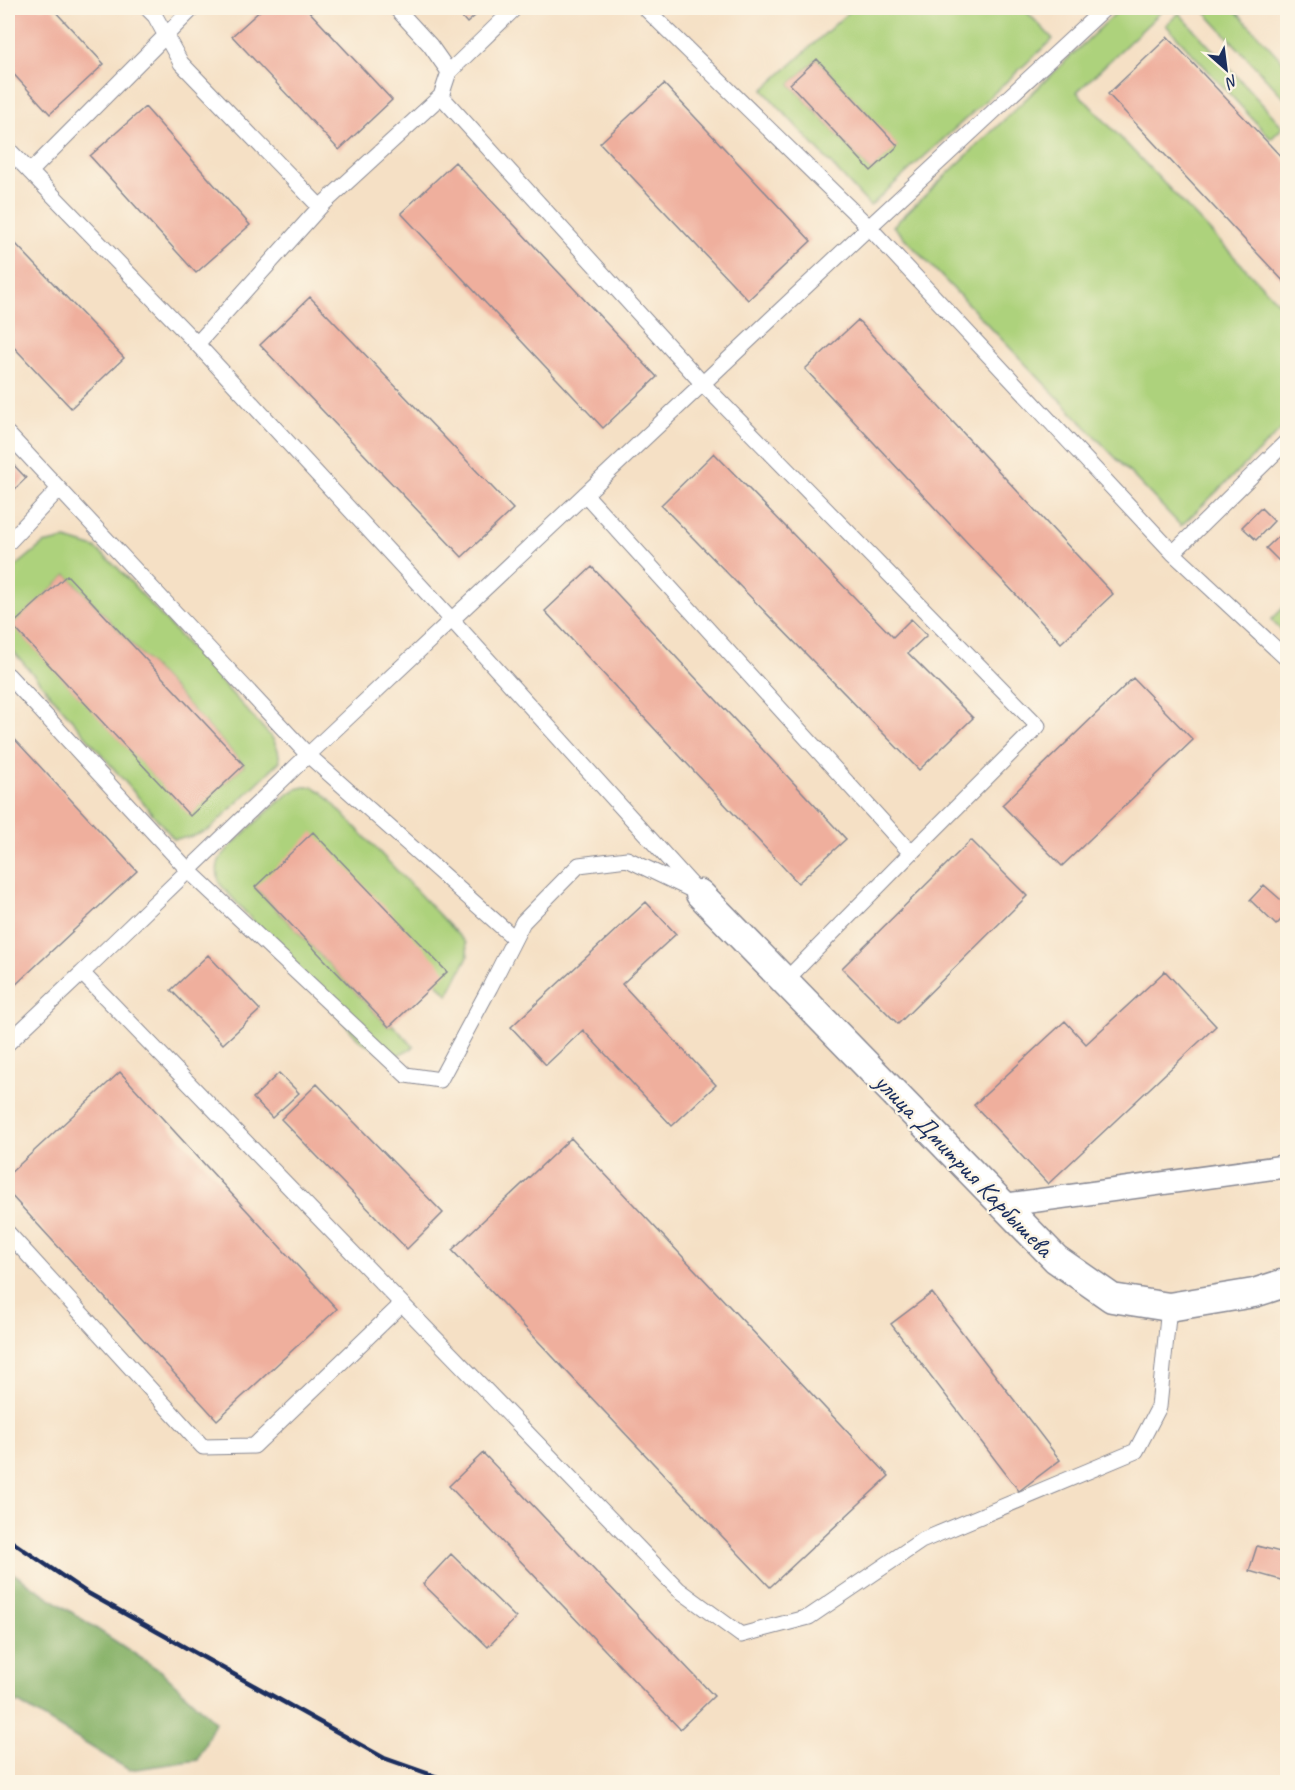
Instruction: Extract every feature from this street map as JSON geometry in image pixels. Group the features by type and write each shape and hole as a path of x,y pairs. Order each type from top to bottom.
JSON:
{"street":[{"name":"улица Дмитрия Карбышева","path":"700,894 1056,1259 1112,1298 1169,1306 1254,1293 1287,1282"},
{"path":"1004,1205 1287,1166"}],"lane":[{"path":"147,8 155,16 181,63 320,207"},
{"path":"30,172 193,8"},
{"path":"396,8 430,45 448,72"},
{"path":"645,8 869,227 1173,553 1287,660"},
{"path":"8,1043 308,755 1105,8"},
{"path":"197,344 320,207 441,96 448,72 512,11"},
{"path":"441,96 703,384 1038,726 785,981"},
{"path":"8,149 197,344 452,620 700,894"},
{"path":"8,434 308,755 514,938"},
{"path":"1173,553 1287,440"},
{"path":"8,543 59,489"},
{"path":"585,494 911,853"},
{"path":"8,675 189,871 406,1075 440,1080 523,922 579,865 627,859 700,894"},
{"path":"82,973 678,1589 741,1635 809,1617 921,1541 1136,1451 1159,1407 1169,1306"},
{"path":"8,1233 202,1447 254,1446 402,1304"}],"green space":[{"path":"853,8 1023,8 1053,39 870,206 763,90","holes":["817,59 897,146 871,171 790,84"]},
{"path":"1121,8 1165,8 1077,92 1287,312 1287,424 1181,526 893,226"},
{"path":"1201,8 1233,8 1287,66 1287,101"},
{"path":"1179,13 1283,127 1271,139 1166,25"},
{"path":"66,539 95,548 117,567 273,739 280,761 209,830 191,837 174,839 8,645 8,573 43,544","holes":["67,575 244,765 190,815 13,625"]},
{"path":"1287,604 1287,636 1271,620"},
{"path":"313,787 322,792 466,943 468,956 448,995 436,982 255,887 389,1027 392,1024 414,1047 392,1058 359,1040 219,881 217,870 219,861 230,847 279,802 295,790"},
{"path":"8,1570 162,1672 215,1722 198,1760 129,1770 19,1703 8,1702"}],"building":[{"path":"8,8 52,8 104,64 50,114 8,68"},
{"path":"263,8 306,8 392,100 339,150 232,36"},
{"path":"454,8 484,8 467,23"},
{"path":"1168,37 1288,164 1288,286 1108,94"},
{"path":"817,59 898,146 871,171 790,84"},
{"path":"664,84 811,241 748,300 600,143"},
{"path":"145,107 250,225 196,273 90,156"},
{"path":"455,162 657,377 603,428 401,213"},
{"path":"15,243 124,358 71,408 8,341 8,251"},
{"path":"310,297 513,509 462,557 260,345"},
{"path":"858,320 1113,594 1061,643 805,369"},
{"path":"714,453 893,637 911,619 927,635 908,653 973,718 919,770 661,505"},
{"path":"8,459 26,478 8,496"},
{"path":"1261,508 1274,521 1256,540 1242,527"},
{"path":"1285,530 1288,533 1288,552 1279,561 1266,548"},
{"path":"592,567 846,839 798,883 545,611"},
{"path":"67,575 244,765 190,816 12,625"},
{"path":"1133,678 1193,740 1062,866 1002,805"},
{"path":"8,732 137,871 11,989 8,986"},
{"path":"313,832 447,972 389,1027 255,887"},
{"path":"971,840 1027,896 898,1024 842,968"},
{"path":"1264,885 1288,906 1288,913 1276,925 1250,900"},
{"path":"646,902 676,934 622,984 716,1085 672,1126 583,1030 546,1065 511,1027"},
{"path":"208,955 260,1010 223,1044 171,990"},
{"path":"1165,971 1216,1026 1048,1184 974,1105 1065,1021 1086,1044"},
{"path":"120,1072 337,1309 217,1420 8,1192 8,1175"},
{"path":"279,1073 299,1093 272,1118 253,1098"},
{"path":"317,1084 443,1213 407,1249 281,1119"},
{"path":"571,1138 889,1476 770,1587 452,1250"},
{"path":"932,1293 1060,1460 1019,1491 891,1324"},
{"path":"483,1453 714,1696 680,1729 449,1486"},
{"path":"1257,1546 1288,1554 1288,1582 1249,1571"},
{"path":"451,1554 516,1618 488,1647 423,1584"}],"railway":[{"path":"8,1539 86,1592 384,1758 452,1782"}]}
